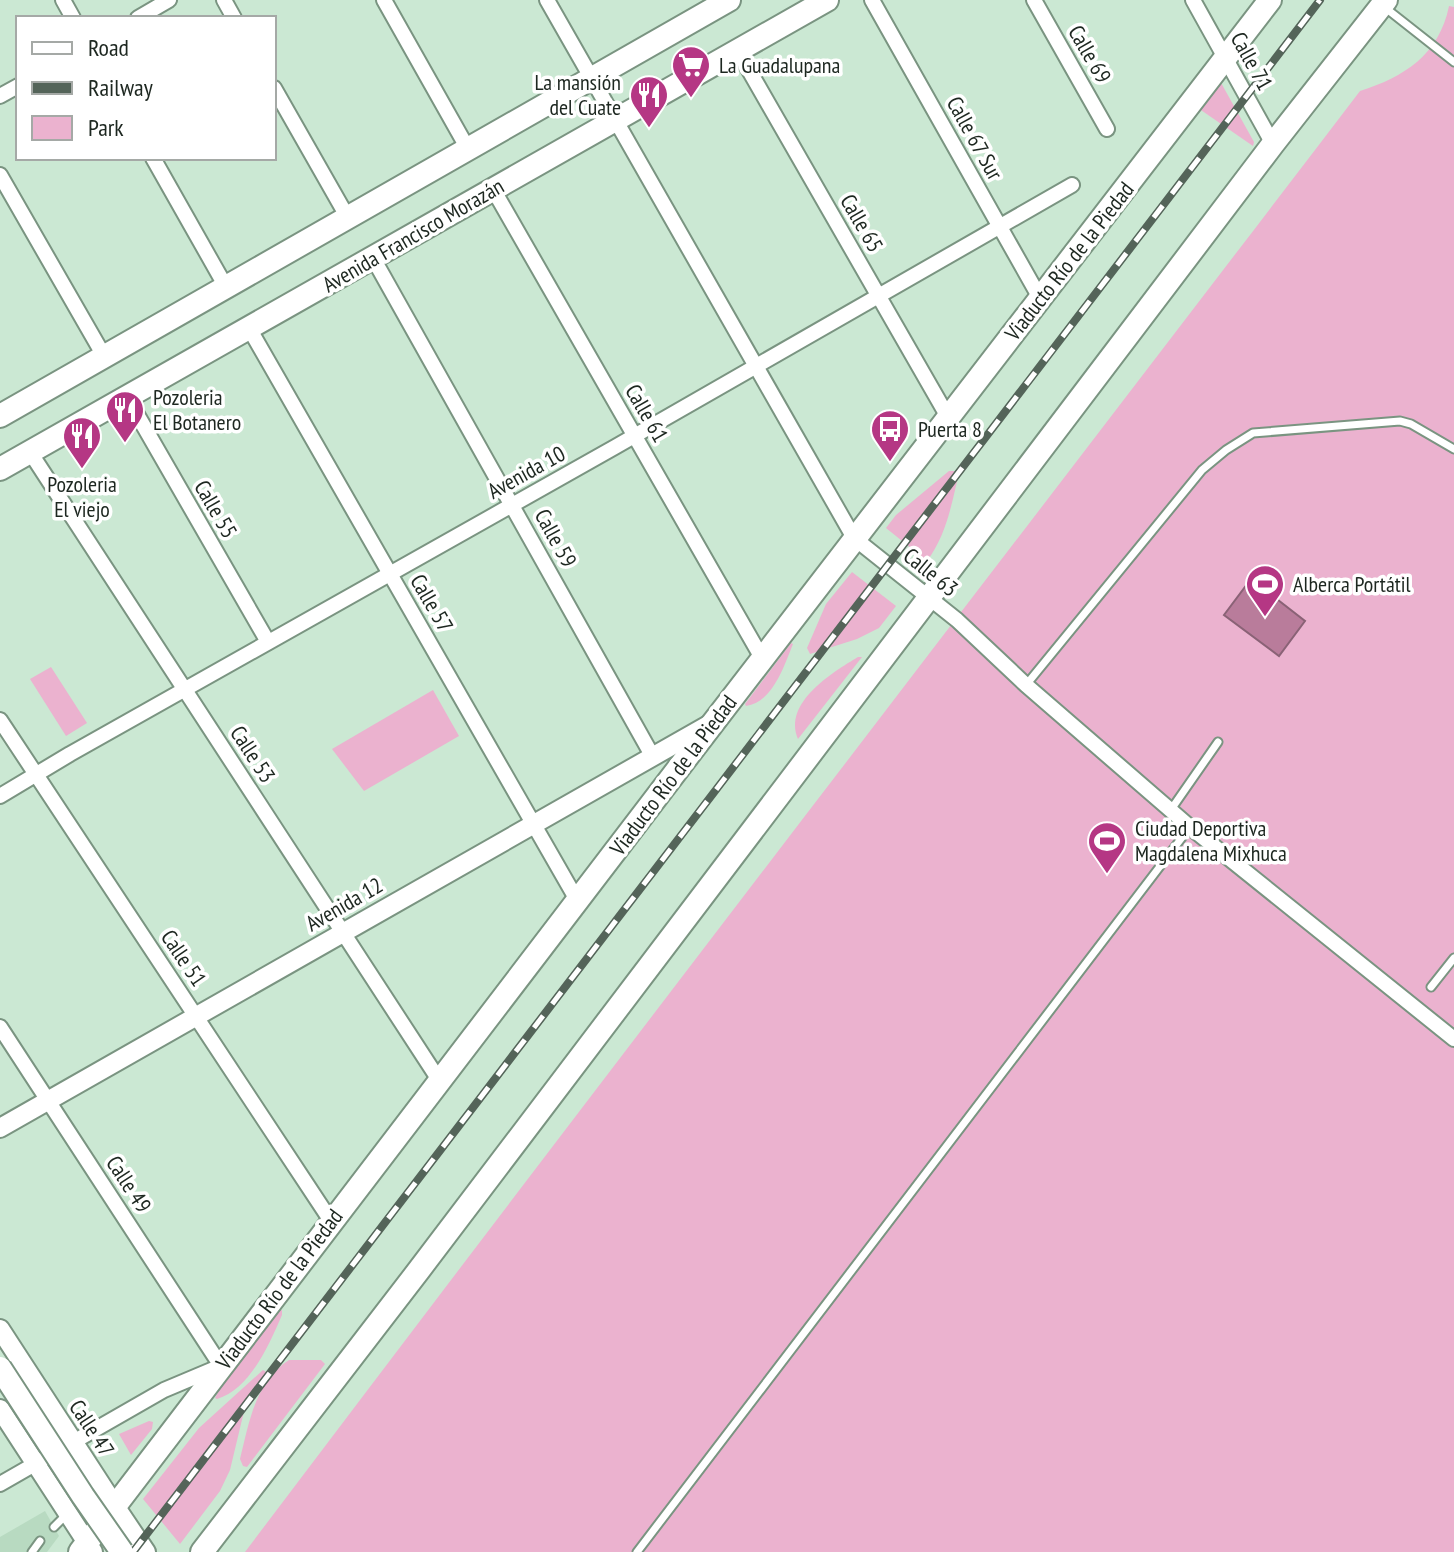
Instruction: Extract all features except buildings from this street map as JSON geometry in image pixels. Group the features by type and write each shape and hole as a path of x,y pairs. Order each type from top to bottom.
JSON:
{"main road":[{"name":"Avenida Francisco Morazán","path":"0,469 827,0"},
{"name":"Viaducto Río de la Piedad","path":"87,1549 115,1506 331,1221 1270,0"},
{"path":"202,1552 1384,2"},
{"path":"1,412 348,218 719,3"},
{"path":"0,1368 122,1552"}],"street":[{"path":"141,16 169,0"},
{"path":"384,0 468,149"},
{"name":"Calle 63","path":"547,0 854,538 957,620 1170,811 1454,1039"},
{"name":"Calle 67 Sur","path":"872,0 1040,298"},
{"name":"Calle 69","path":"1034,0 1107,129"},
{"name":"Calle 71","path":"1195,1 1273,144"},
{"name":"Calle 65","path":"738,51 948,417"},
{"path":"276,92 348,218"},
{"path":"154,160 226,287"},
{"path":"0,175 104,356"},
{"name":"Avenida 10","path":"0,796 1072,185"},
{"name":"Calle 61","path":"493,189 762,658"},
{"name":"Calle 59","path":"373,258 653,757"},
{"name":"Calle 57","path":"249,328 577,900"},
{"name":"Calle 55","path":"127,397 268,642"},
{"name":"Calle 53","path":"30,452 439,1080"},
{"name":"Calle 51","path":"0,720 331,1221"},
{"name":"Avenida 12","path":"0,1128 713,723"},
{"name":"Calle 49","path":"0,1027 221,1366"},
{"name":"Calle 47","path":"0,1329 146,1552"},
{"path":"0,1484 164,1390 221,1366"},
{"path":"0,1409 68,1512 87,1549"}],"lane":[{"path":"1384,2 1454,62"},
{"path":"1026,685 1202,470 1253,433 1400,421 1411,424 1454,449"},
{"path":"1170,811 1218,742"},
{"path":"637,1552 1190,827"},
{"path":"1431,987 1454,958"},
{"path":"54,1527 68,1512"}],"shaded area":[{"name":"Alberca Portátil","path":"1251,579 1305,621 1279,656 1224,615"},
{"path":"45,1511 59,1536 47,1552 0,1552 0,1537"}],"green space":[{"name":"Ciudad Deportiva Magdalena Mixhuca","path":"1449,6 1454,7 1454,1552 245,1552 1360,91 1391,79 1417,62 1437,38"},
{"path":"1220,81 1254,142 1253,146 1198,108"},
{"path":"949,471 954,471 958,477 953,499 943,531 927,561 886,528 896,515"},
{"path":"852,572 896,606 879,628 857,639 810,654 807,648 826,604"},
{"path":"791,643 776,682 763,698 746,706 745,704"},
{"path":"862,657 798,739 795,726 803,701 824,680"},
{"path":"51,667 87,723 66,736 30,679"},
{"path":"433,690 459,736 364,791 332,749"},
{"path":"282,1310 271,1339 249,1376 229,1394 215,1398 279,1311"},
{"path":"289,1360 321,1360 325,1364 247,1467 243,1466 240,1459 255,1404 268,1380"},
{"path":"263,1370 265,1376 246,1403 230,1470 220,1491 180,1544 143,1499 199,1428"},
{"path":"153,1422 152,1429 131,1455 119,1434"}],"railway":[{"path":"133,1552 1320,0"}],"place":[{"name":"La Guadalupana","path":"691,99"},
{"name":"La mansión del Cuate","path":"649,129"},
{"name":"Pozoleria El Botanero","path":"125,444"},
{"name":"Puerta 8","path":"890,463"},
{"name":"Pozoleria El viejo","path":"82,470"},
{"name":"Alberca Portátil","path":"1265,618"},
{"name":"Ciudad Deportiva Magdalena Mixhuca","path":"1107,875"}]}
